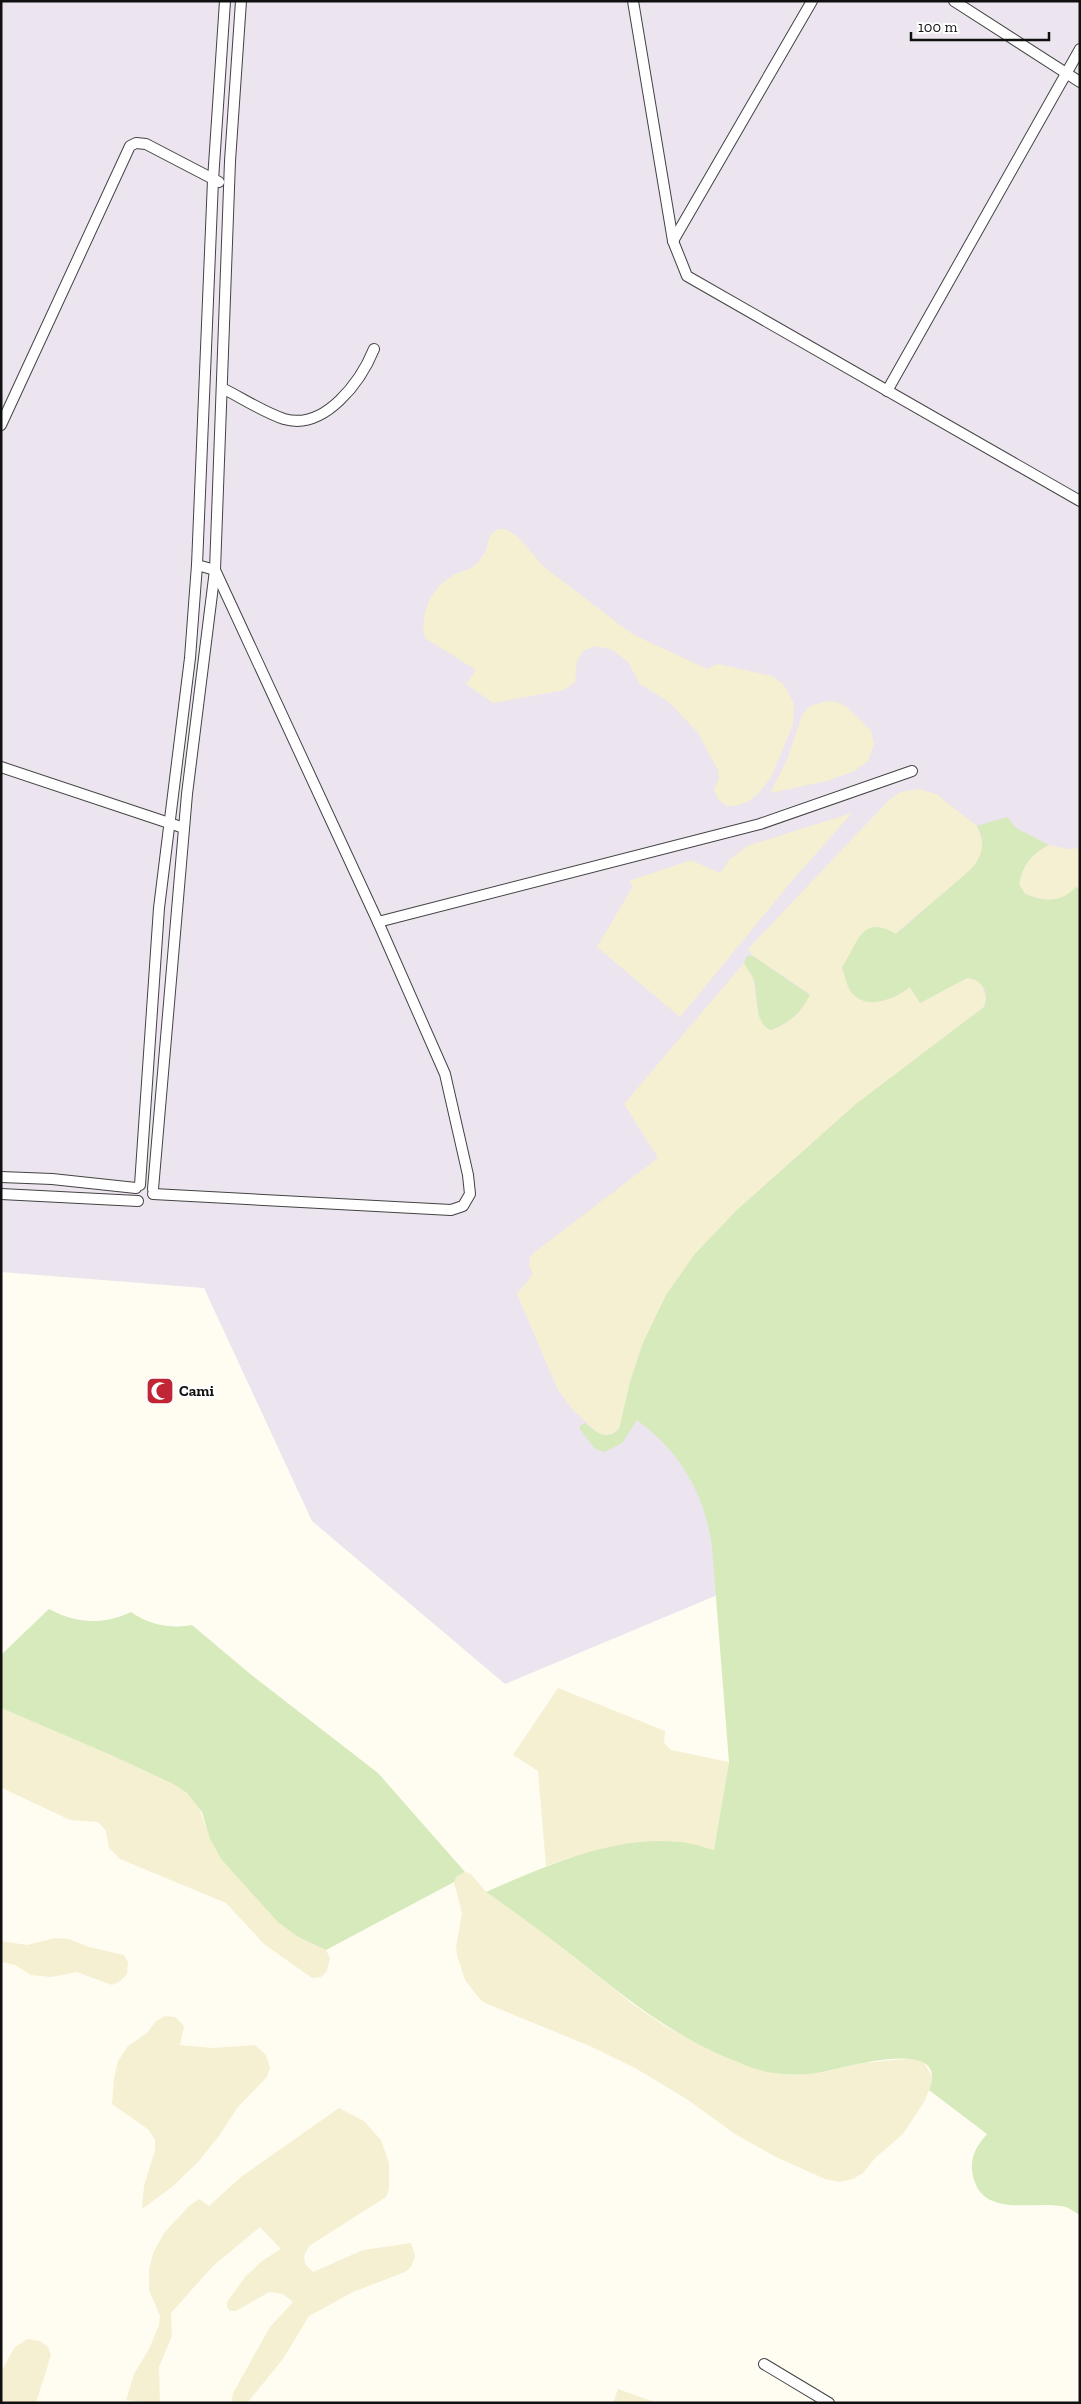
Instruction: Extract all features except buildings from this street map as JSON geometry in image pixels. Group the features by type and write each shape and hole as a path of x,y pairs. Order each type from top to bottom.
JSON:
{"street":[{"path":"138,1201 134,1195 138,1186 159,908 190,658 197,565 213,180 224,1"},
{"path":"1,1194 148,1202 153,1192 184,828 215,570 229,186 241,1"},
{"path":"633,1 673,241 687,276 1080,501"},
{"path":"673,241 812,1"},
{"path":"954,1 1080,82"},
{"path":"887,391 1080,49"},
{"path":"1,425 130,146 136,143 146,144 213,180 229,186"},
{"path":"222,388 283,418 306,420 332,406 348,392 364,372 374,349"},
{"path":"1,1177 52,1178 138,1186 147,1184 153,1192 451,1210 459,1208 466,1203 470,1194 468,1175 445,1074 378,922 215,570 197,565"},
{"path":"1,767 184,828"},
{"path":"378,922 760,824 912,771"},
{"path":"764,2364 829,2403"}],"shaded area":[{"path":"1,1 1080,1 1080,1443 505,1684 312,1521 204,1288 1,1272"},
{"path":"498,529 505,529 518,537 544,567 632,634 707,669 718,664 772,676 784,685 794,704 793,725 771,777 759,793 747,802 735,806 727,806 718,799 714,789 719,779 718,770 698,733 669,702 640,684 628,662 613,650 595,646 583,651 577,661 575,682 564,690 493,703 466,684 476,670 425,638 423,626 425,613 430,598 440,585 453,575 471,568 479,561 486,551 490,535"},
{"path":"827,701 837,702 848,708 871,731 874,744 868,761 855,771 827,781 770,793 787,760 802,715 810,706"},
{"path":"918,789 936,794 977,826 983,843 981,855 974,867 895,934 881,928 871,929 852,949 851,955 842,967 850,991 863,1000 882,1001 910,987 920,1003 967,978 976,980 982,985 986,998 984,1007 856,1104 737,1210 695,1254 666,1295 643,1343 630,1382 621,1426 613,1434 600,1435 574,1411 558,1390 517,1294 533,1274 529,1265 530,1257 658,1158 624,1104 744,963 753,978 759,1017 771,1030 785,1024 797,1014 810,994 753,956 748,949 889,800 900,792"},
{"path":"852,813 791,882 680,1017 597,947 633,886 629,881 691,860 720,873 729,860 747,846"},
{"path":"1049,845 1068,849 1080,848 1080,888 1076,888 1067,897 1051,900 1025,894 1019,884 1022,872 1028,861 1037,851"},
{"path":"558,1688 665,1731 664,1743 671,1750 729,1762 714,1850 668,1841 569,1858 546,1866 538,1771 513,1755"},
{"path":"1,1708 113,1756 173,1784 187,1793 198,1805 206,1827 269,1912 298,1937 326,1950 330,1958 327,1971 321,1977 312,1978 264,1944 226,1903 120,1859 109,1848 106,1831 98,1822 70,1820 2,1788"},
{"path":"465,1872 471,1874 486,1892 533,1925 634,2005 665,2026 708,2049 741,2064 790,2075 819,2073 864,2063 915,2058 924,2063 932,2076 931,2086 924,2102 903,2134 875,2158 863,2173 853,2179 839,2182 825,2179 776,2157 735,2134 688,2100 637,2069 592,2047 485,2003 478,1997 465,1980 456,1946 462,1914 454,1882 457,1876"},
{"path":"55,1938 69,1939 89,1947 124,1955 128,1962 127,1974 119,1982 112,1985 77,1972 51,1977 31,1975 15,1965 1,1962 1,1941 27,1945"},
{"path":"165,2016 175,2017 184,2026 180,2045 213,2048 255,2045 266,2055 270,2068 267,2077 237,2108 219,2136 198,2162 172,2187 142,2209 144,2186 155,2150 155,2140 149,2130 112,2104 114,2078 118,2061 128,2046 147,2033 156,2021"},
{"path":"339,2108 364,2121 381,2140 389,2163 389,2189 386,2197 309,2246 304,2256 305,2264 313,2272 363,2250 411,2243 415,2256 411,2267 405,2272 353,2292 309,2316 283,2359 247,2403 231,2403 233,2393 270,2327 293,2302 283,2294 269,2292 236,2311 230,2311 227,2307 227,2302 245,2277 262,2261 281,2249 260,2227 213,2266 171,2313 172,2336 159,2367 160,2403 126,2400 134,2374 149,2349 159,2325 160,2316 149,2290 149,2270 153,2253 164,2233 189,2206 199,2199 209,2206 241,2177"},
{"path":"27,2339 40,2341 48,2347 51,2355 36,2403 1,2403 1,2372 14,2348"},
{"path":"618,2389 657,2403 613,2403"}],"green space":[{"path":"1007,817 1016,828 1049,845 1033,856 1025,866 1019,884 1025,894 1039,899 1052,900 1065,896 1076,887 1080,888 1080,2215 1066,2207 1054,2205 1012,2205 999,2203 987,2198 979,2190 973,2176 972,2164 977,2148 987,2134 929,2090 932,2073 924,2063 909,2059 890,2059 817,2073 796,2074 768,2072 744,2065 704,2047 665,2025 486,1892 556,1863 605,1848 630,1843 680,1842 714,1850 729,1762 712,1547 703,1509 697,1492 678,1460 666,1445 637,1420 622,1443 605,1452 595,1449 580,1429 580,1426 585,1423 597,1432 606,1435 615,1433 619,1429 630,1382 643,1343 666,1295 695,1254 737,1210 856,1104 984,1007 986,996 983,987 977,981 967,978 920,1003 910,987 889,999 873,1002 865,1001 852,993 842,967 856,942 867,930 874,927 884,928 896,934 969,871 974,866 982,850 982,838 977,826"},
{"path":"747,956 753,956 810,995 803,1007 794,1016 784,1024 771,1030 761,1021 759,1015 754,980 744,963"},
{"path":"49,1609 69,1618 80,1620 100,1621 131,1612 145,1620 160,1625 192,1625 249,1673 378,1773 465,1872 457,1876 454,1882 326,1950 298,1937 278,1922 222,1860 210,1839 202,1812 187,1793 173,1784 113,1756 1,1708 1,1655"}],"place":[{"name":"Cami","path":"160,1391"}]}
